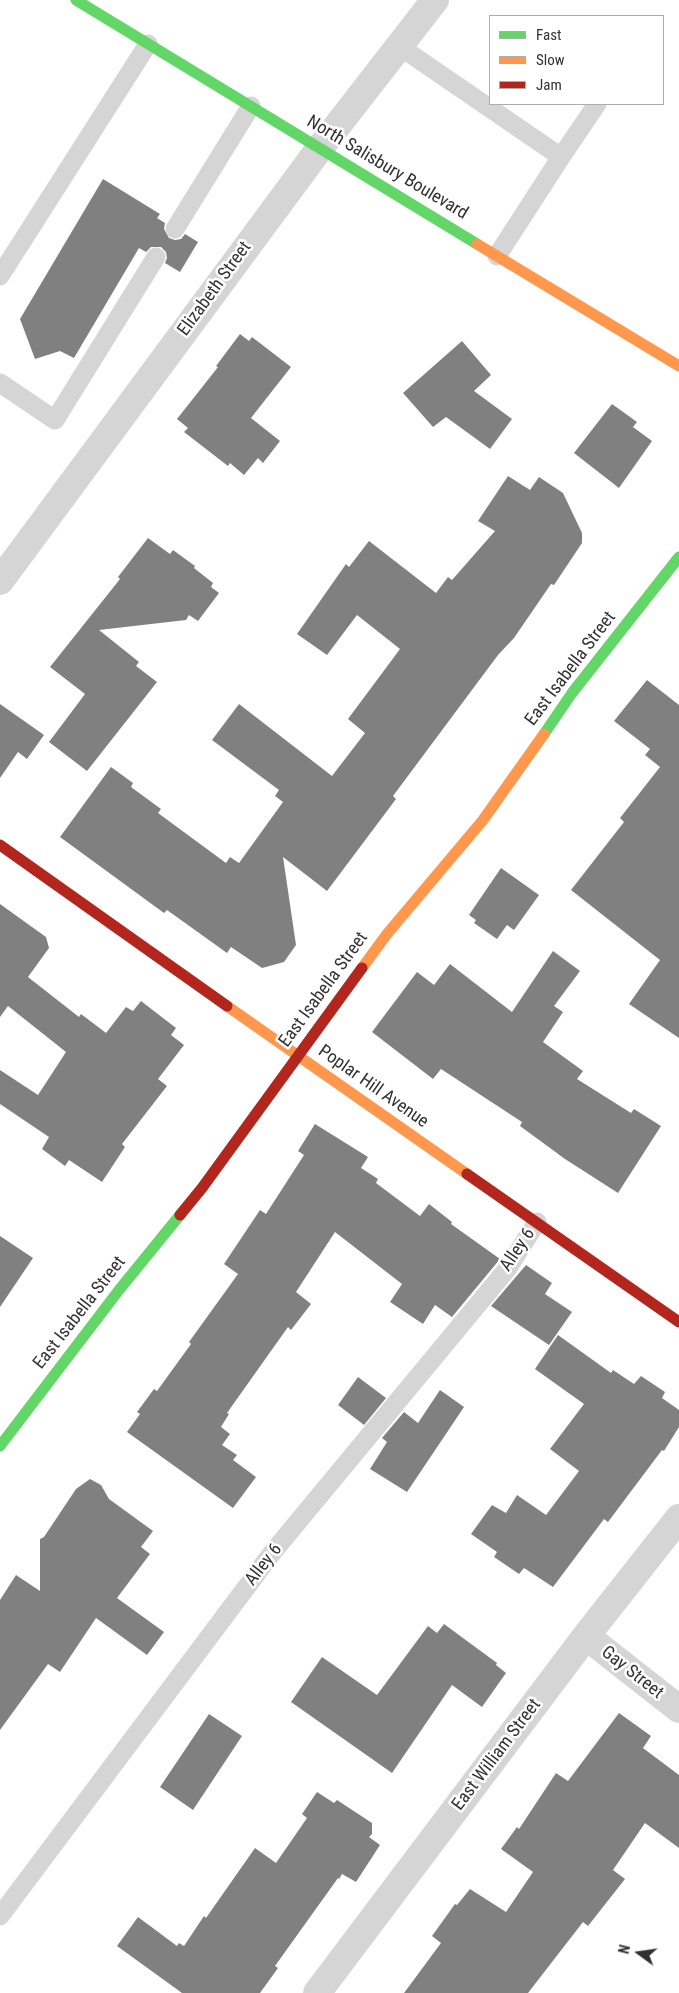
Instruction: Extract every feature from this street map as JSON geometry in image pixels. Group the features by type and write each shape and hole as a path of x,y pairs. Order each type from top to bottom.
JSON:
{"street":[{"name":"North Salisbury Boulevard","path":"76,0 96,5 148,44 679,366"},
{"name":"Elizabeth Street","path":"0,582 320,148 435,0"},
{"name":"East Isabella Street","path":"0,1446 119,1290 202,1188 387,934 484,820 572,693 679,557"},
{"name":"Poplar Hill Avenue","path":"0,845 297,1056 679,1322"},
{"name":"East William Street","path":"317,1993 586,1636 679,1518"},
{"name":"Gay Street","path":"586,1636 679,1709"}],"lane":[{"path":"0,276 148,44"},
{"path":"399,46 561,157"},
{"path":"497,256 597,105"},
{"path":"175,229 251,106"},
{"path":"0,383 55,420 156,257"},
{"name":"Alley 6","path":"0,1916 272,1552 508,1268 537,1222"}],"building":[{"path":"103,179 160,214 157,218 165,223 164,229 169,238 181,239 185,234 198,242 180,272 165,263 167,258 166,252 161,247 151,247 146,252 139,248 74,358 60,351 35,359 20,319"},
{"path":"240,334 249,341 252,337 291,367 251,418 280,441 263,463 258,458 244,475 230,463 228,466 184,432 188,428 177,419 218,367 216,366"},
{"path":"462,341 491,375 474,391 512,419 490,449 446,417 433,427 403,393"},
{"path":"612,404 637,422 633,427 652,441 619,488 574,453"},
{"path":"508,476 530,490 539,477 563,493 582,533 582,543 554,585 551,584 514,638 498,655 393,796 396,799 327,891 283,857 296,945 284,962 262,968 231,947 227,953 167,910 164,913 60,837 111,767 133,783 131,787 161,809 158,813 226,863 230,857 239,863 283,802 275,796 279,790 212,740 239,704 332,776 365,733 348,719 400,649 357,615 327,655 297,634 346,564 349,567 369,541 436,593 448,577 452,580 495,531 478,521"},
{"path":"148,538 170,554 173,550 195,566 194,568 213,583 211,587 219,593 198,621 189,615 186,620 99,630 139,662 136,666 157,682 87,771 49,742 85,694 50,667 120,579 118,577"},
{"path":"647,680 679,705 679,1038 629,1004 660,960 571,890 624,822 620,818 660,767 645,755 650,749 614,721"},
{"path":"0,704 44,735 27,759 18,752 0,778"},
{"path":"501,868 539,895 514,930 507,925 497,939 474,923 476,920 469,915"},
{"path":"0,904 46,937 49,948 28,977 79,1017 81,1014 106,1033 126,1007 133,1011 141,1001 176,1028 171,1035 184,1045 158,1079 167,1086 122,1144 125,1147 102,1182 69,1160 65,1166 42,1149 49,1137 0,1104 0,1070 38,1095 66,1052 8,1006 0,1017"},
{"path":"553,951 580,971 554,1006 563,1012 543,1042 583,1071 577,1079 631,1113 634,1109 661,1126 618,1193 565,1159 520,1126 522,1122 441,1069 433,1079 372,1032 417,972 434,985 450,964 512,1012"},
{"path":"315,1124 368,1157 361,1168 378,1179 376,1183 420,1216 429,1204 452,1222 451,1224 500,1259 452,1317 435,1305 423,1324 390,1302 402,1284 335,1232 296,1292 311,1304 291,1330 288,1327 227,1413 229,1414 221,1427 230,1434 222,1445 237,1455 233,1460 256,1477 233,1508 127,1432 140,1414 137,1412 154,1389 157,1391 191,1344 189,1342 238,1274 224,1264 260,1210 266,1214 304,1155 298,1151"},
{"path":"0,1236 33,1258 0,1307"},
{"path":"526,1265 552,1283 545,1294 572,1312 549,1345 491,1306"},
{"path":"558,1335 611,1373 613,1370 634,1384 641,1376 665,1392 662,1398 679,1410 679,1427 664,1451 662,1450 608,1522 604,1519 553,1587 524,1568 519,1574 494,1557 497,1552 471,1534 492,1505 506,1513 517,1495 546,1515 579,1471 550,1449 584,1404 535,1369"},
{"path":"358,1377 386,1398 364,1425 338,1405"},
{"path":"440,1390 464,1407 407,1492 370,1469 387,1442 382,1438 404,1412 418,1423"},
{"path":"90,1479 101,1485 109,1499 153,1531 141,1547 150,1554 117,1598 164,1632 147,1655 96,1618 60,1672 48,1664 0,1730 0,1600 16,1575 40,1591 40,1539 44,1537 76,1489"},
{"path":"444,1624 497,1663 496,1665 506,1673 482,1707 452,1685 392,1773 291,1702 322,1657 377,1695 428,1626 437,1633"},
{"path":"619,1713 651,1736 643,1748 679,1775 679,1848 645,1823 613,1870 625,1879 588,1926 583,1922 528,1993 404,1993 441,1943 432,1936 455,1904 457,1905 470,1889 506,1912 533,1872 501,1849 517,1827 519,1829 556,1773 568,1781"},
{"path":"209,1714 242,1736 193,1810 160,1787"},
{"path":"317,1792 334,1803 337,1800 372,1823 372,1834 369,1837 380,1845 356,1882 342,1874 338,1878 275,1966 278,1968 260,1993 182,1993 117,1946 138,1917 177,1946 179,1943 184,1946 255,1848 276,1863 307,1818 302,1814"}],"traffic: fast":[{"path":"76,0 477,244"},
{"path":"544,734 572,693 679,557"},
{"path":"0,1446 119,1290 180,1215"}],"traffic: slow":[{"path":"477,244 679,366"},
{"path":"362,968 387,934 483,820 544,734"},
{"path":"227,1006 467,1174"}],"traffic: jam":[{"path":"0,845 227,1006"},
{"path":"180,1215 202,1188 362,968"},
{"path":"467,1174 679,1322"}]}
